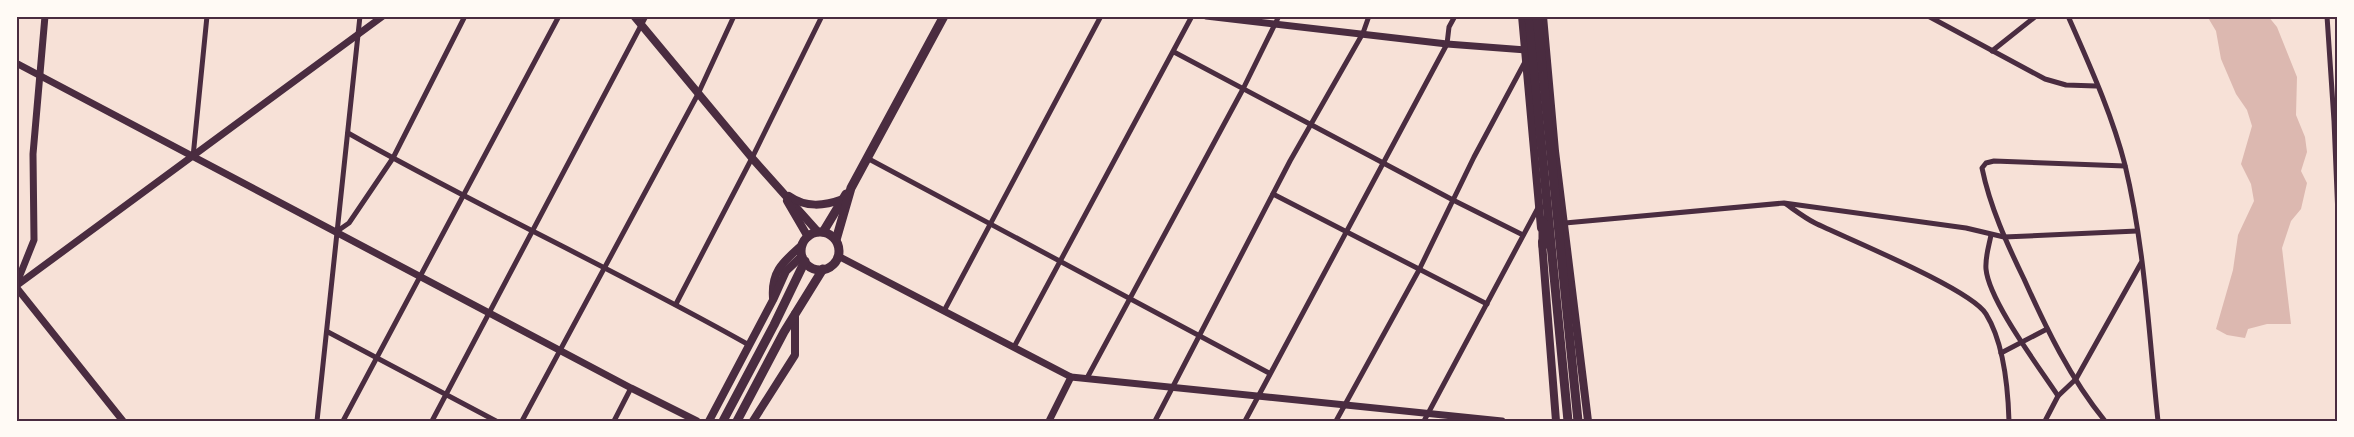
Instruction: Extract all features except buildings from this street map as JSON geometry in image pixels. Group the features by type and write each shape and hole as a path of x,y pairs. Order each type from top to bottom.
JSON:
{"main road":[{"path":"634,16 752,158 820,232 836,240"},
{"path":"773,300 772,287 776,273 786,260 802,246 808,236 820,232 851,188 944,16"},
{"path":"1522,16 1527,54 1556,421"},
{"path":"1529,16 1540,86 1578,421"},
{"path":"1537,16 1545,185 1568,421"},
{"path":"1543,16 1555,151 1588,421"},
{"path":"1540,86 1555,151"},
{"path":"1543,246 1545,185"},
{"path":"802,246 804,258 813,268 823,269 833,265 838,256 836,240 851,188"},
{"path":"783,192 804,204 823,205 843,199"},
{"path":"783,192 808,236"},
{"path":"709,421 773,300 786,271 804,258"},
{"path":"723,421 774,325 804,258"},
{"path":"737,421 795,314 823,269"},
{"path":"753,421 795,356 795,314"}],"street":[{"path":"16,286 34,240 33,154 45,16"},
{"path":"193,157 208,16"},
{"path":"317,421 328,332 336,232 360,16"},
{"path":"16,286 383,16"},
{"path":"336,232 349,223 393,158 465,16"},
{"path":"343,421 559,16"},
{"path":"432,421 646,16"},
{"path":"522,421 698,94 734,16"},
{"path":"676,304 752,158 822,16"},
{"path":"944,311 1101,16"},
{"path":"1014,347 1192,16"},
{"path":"1206,16 1277,20 1363,34 1527,54 1419,270 1336,421"},
{"path":"1156,421 1273,194 1363,34 1369,16"},
{"path":"1245,421 1447,44 1449,27 1455,16"},
{"path":"1928,16 1935,18 2032,73 2055,83 2096,86"},
{"path":"1992,51 2036,16"},
{"path":"2068,16 2125,166 2137,231 2158,421"},
{"path":"2327,16 2336,121 2338,216"},
{"path":"1087,378 1243,89 1277,20"},
{"path":"1174,52 1453,200 1523,235"},
{"path":"16,63 631,388 697,421"},
{"path":"348,133 462,195 676,304 749,346"},
{"path":"866,158 1269,374"},
{"path":"2105,421 2076,379 2047,329 2004,237 1982,168 1986,163 2125,166"},
{"path":"1273,194 1487,304"},
{"path":"1565,223 1784,203 1966,228 2004,237 2137,231"},
{"path":"1784,203 1813,222 1973,300 1987,314 2001,353 2007,380 2009,421"},
{"path":"1424,421 1539,206"},
{"path":"1991,235 1986,257 1986,270 1990,286 2058,396"},
{"path":"838,256 1072,377 1345,403 1502,421"},
{"path":"2045,421 2058,396 2076,379 2141,263"},
{"path":"16,286 123,421"},
{"path":"2001,353 2047,329"},
{"path":"328,332 496,421"},
{"path":"1048,421 1072,377"},
{"path":"614,421 631,388"}],"shaded area":[{"path":"2207,16 2268,16 2277,27 2297,77 2296,115 2305,137 2307,152 2301,171 2307,183 2301,209 2291,221 2282,248 2291,324 2267,324 2248,329 2245,338 2227,335 2216,329 2233,270 2238,235 2254,201 2251,184 2241,164 2252,126 2247,110 2236,94 2221,59 2216,31"}]}
